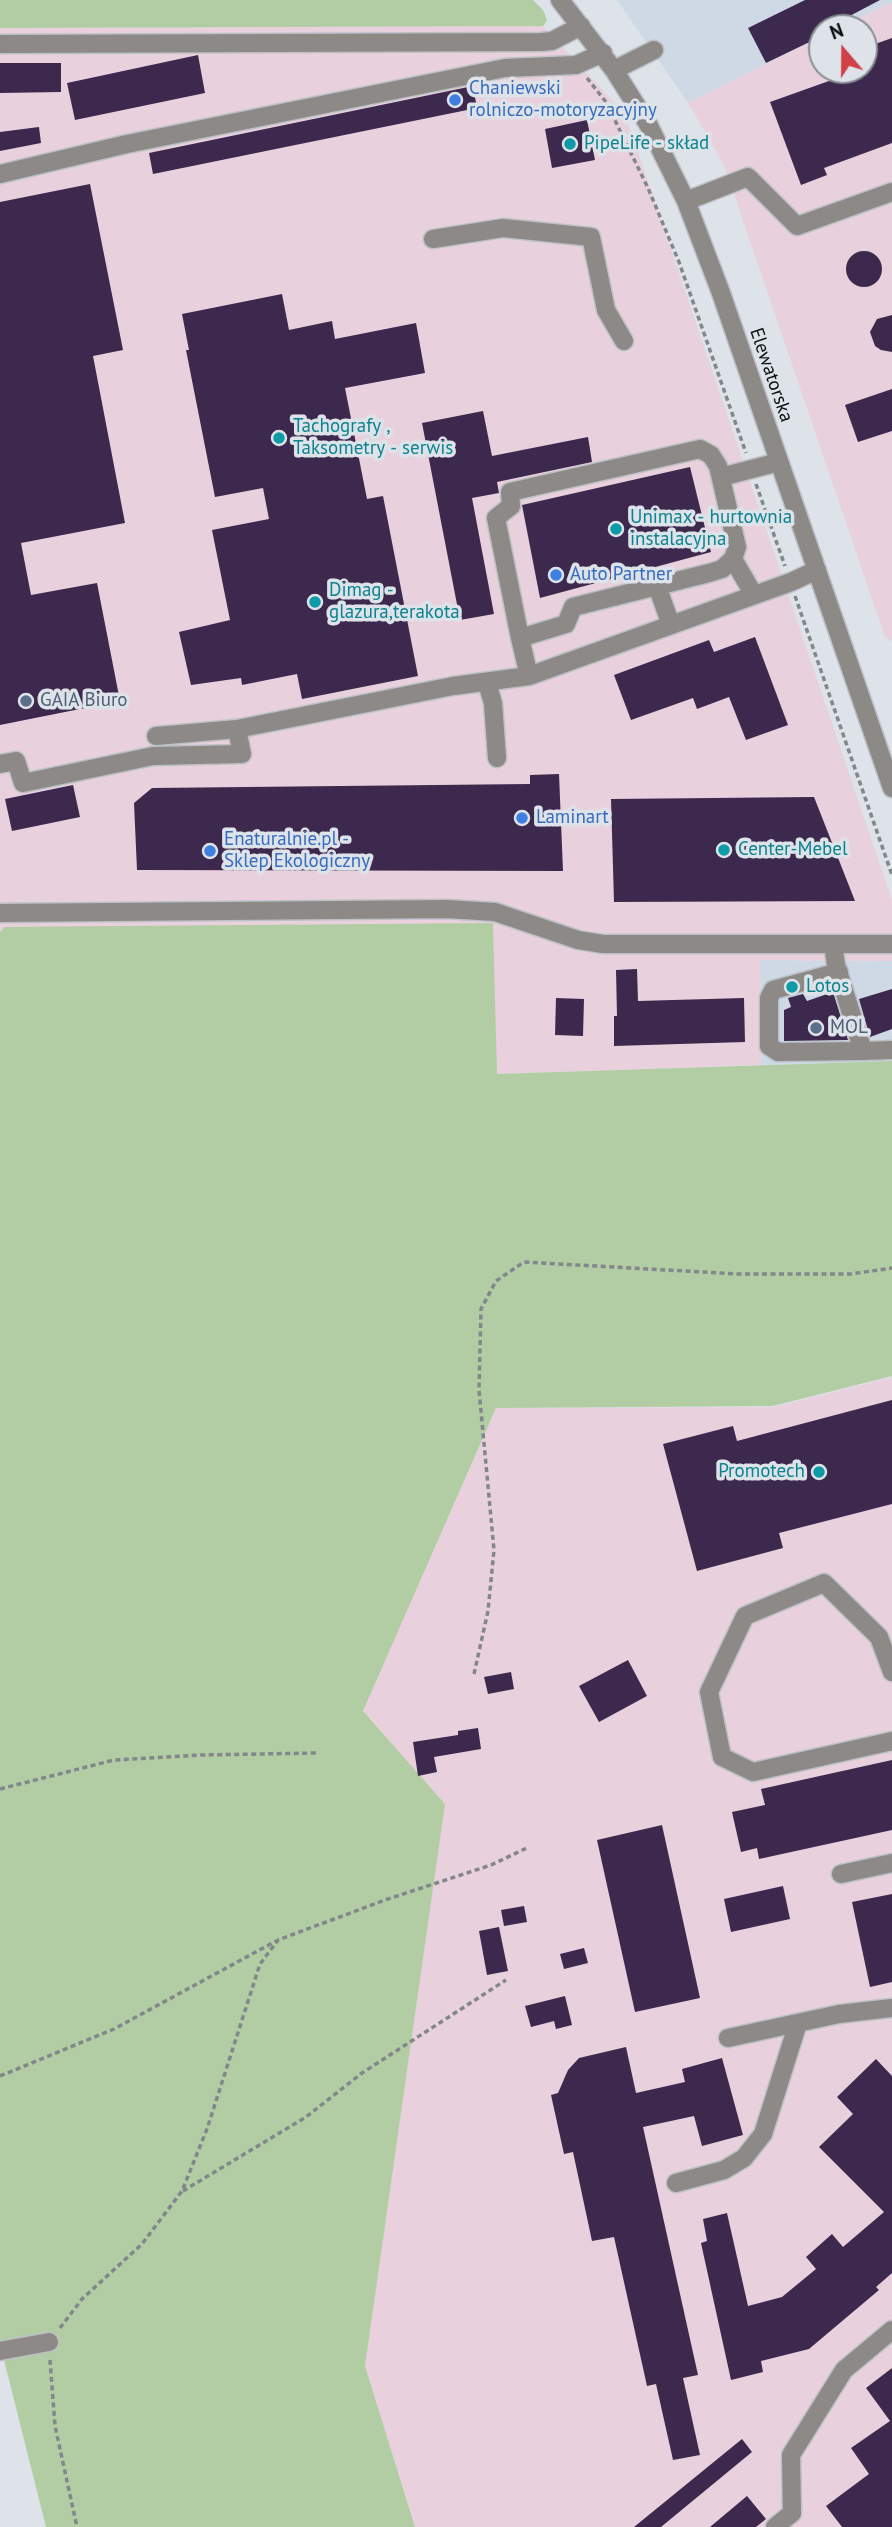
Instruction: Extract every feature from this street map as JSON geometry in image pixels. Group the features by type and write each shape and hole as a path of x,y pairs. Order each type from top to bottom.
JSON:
{"street":[{"name":"Elewatorska","path":"559,0 614,69 648,124 686,201 721,293 892,788"},
{"path":"0,44 552,41 581,26"},
{"path":"614,69 654,50"},
{"path":"0,174 127,144 505,68 576,65 603,53"},
{"path":"686,201 748,177 797,226 892,192"},
{"path":"433,239 503,228 591,237 606,310 624,341"},
{"path":"520,638 566,624 573,607 722,569 733,559 737,547 718,466 710,455 700,449 510,492 511,506 496,518 520,638 529,676"},
{"path":"721,477 779,462"},
{"path":"733,559 754,595"},
{"path":"156,736 237,729 453,685 529,676 817,570"},
{"path":"657,586 671,625"},
{"path":"487,683 493,703 497,758"},
{"path":"0,764 16,761 23,783 153,756 242,754 237,729"},
{"path":"0,913 447,909 495,912 578,940 603,944 892,944"},
{"path":"833,944 863,1051"},
{"path":"839,972 773,990 769,998 769,1046 778,1052 892,1050"},
{"path":"892,1672 879,1637 824,1583 746,1616 709,1692 722,1757 753,1772 892,1741"},
{"path":"841,1874 892,1863"},
{"path":"728,2038 839,2014 892,2008"},
{"path":"676,2183 724,2170 744,2158 757,2142 763,2134 798,2023"},
{"path":"775,2527 792,2513 791,2455 844,2370 892,2329"},
{"path":"0,2351 49,2342"}],"path":[{"path":"576,65 606,102 648,188 679,262 892,875"},
{"path":"474,1674 488,1611 494,1550 480,1390 481,1309 496,1281 524,1262 738,1274 851,1274 892,1268"},
{"path":"0,1789 114,1759 316,1753"},
{"path":"0,2076 114,2029 278,1940 491,1865 529,1847"},
{"path":"76,2527 55,2426 49,2342 82,2299 142,2244 182,2191 207,2129 260,1964 278,1940"},
{"path":"182,2191 271,2140 306,2117 362,2073 506,1980"}],"shaded area":[{"path":"617,0 892,0 868,14 808,14 808,43 688,103"},
{"path":"892,2 892,641 885,637 724,165 688,103 808,43 808,84 878,84 878,14 868,14"},
{"path":"543,26 625,114 892,900 892,961 760,960 761,1065 496,1074 493,923 0,932 0,28"},
{"path":"760,960 892,961 892,1061 761,1065"},
{"path":"892,1377 892,2527 415,2527 365,2366 445,1804 363,1711 496,1408 774,1407"}],"green space":[{"path":"0,0 533,0 543,10 547,20 543,26 0,28"},
{"path":"493,923 497,1074 892,1061 892,1376 773,1406 496,1408 363,1711 445,1804 365,2366 415,2527 46,2527 0,2344 0,932 5,927"}],"building":[{"path":"805,0 880,0 853,14 808,14 808,43 766,63 748,28"},
{"path":"892,38 892,143 824,168 827,175 801,185 770,102 821,84 878,84 878,43"},
{"path":"198,55 205,93 75,120 67,83"},
{"path":"0,63 61,63 61,92 0,93"},
{"path":"473,86 477,108 153,174 149,153"},
{"name":"PipeLife - skład","path":"587,120 595,160 552,168 545,129"},
{"path":"39,127 41,143 0,151 0,132"},
{"path":"90,184 123,350 93,356 125,523 21,543 31,595 97,583 120,701 0,725 0,202"},
{"path":"864,251 877,256 882,269 877,282 864,287 851,282 846,269 851,256"},
{"path":"282,294 289,330 332,321 335,339 416,323 425,373 345,388 367,499 383,496 418,676 302,699 297,674 242,685 241,678 191,685 179,632 230,620 212,530 269,519 263,488 215,497 186,350 189,350 182,314"},
{"path":"892,315 892,352 875,346 870,332 877,319"},
{"path":"892,389 892,431 858,442 845,405"},
{"path":"483,411 492,456 588,437 592,462 497,482 499,493 472,498 494,614 460,620 422,423"},
{"name":"Unimax - hurtownia instalacyjna","path":"690,467 711,552 540,598 522,505"},
{"path":"755,637 788,725 746,740 729,697 697,709 693,698 631,720 614,675 709,640 714,652"},
{"path":"559,774 563,871 137,870 134,803 152,788 530,784 530,775"},
{"path":"73,785 80,817 12,831 5,799"},
{"name":"Center-Mebel","path":"814,797 855,901 614,902 611,799"},
{"path":"637,969 638,1001 744,998 745,1042 614,1046 614,1016 617,1016 616,970"},
{"path":"892,989 892,1029 870,1037 859,999"},
{"name":"MOL","path":"833,992 848,1040 784,1041 784,1010 791,1007 788,998 803,994 807,1001"},
{"path":"556,998 584,999 583,1036 555,1035"},
{"path":"892,1400 892,1504 779,1533 783,1548 697,1571 663,1444 733,1426 737,1441"},
{"path":"628,1660 647,1696 599,1722 579,1686"},
{"path":"511,1672 514,1689 488,1694 484,1677"},
{"path":"478,1728 481,1749 434,1757 437,1772 418,1776 413,1742 458,1735 458,1731"},
{"path":"892,1760 892,1830 759,1859 757,1848 741,1852 732,1812 765,1805 761,1789"},
{"path":"662,1825 700,1998 635,2012 597,1840"},
{"path":"783,1886 790,1919 731,1932 724,1899"},
{"path":"892,1894 892,1982 870,1987 852,1902"},
{"path":"524,1906 527,1922 504,1926 501,1910"},
{"path":"499,1927 508,1971 487,1975 479,1931"},
{"path":"584,1948 588,1963 564,1969 560,1954"},
{"path":"565,1996 572,2025 556,2029 554,2021 531,2027 525,2006"},
{"path":"626,2047 636,2093 685,2082 682,2069 722,2058 743,2135 702,2146 694,2116 643,2127 698,2375 683,2378 700,2455 673,2460 656,2384 647,2386 614,2237 592,2241 573,2152 564,2154 551,2095 558,2093 568,2070 579,2058"},
{"path":"876,2059 892,2076 892,2273 876,2287 879,2290 809,2349 761,2361 763,2372 731,2380 701,2243 707,2241 703,2219 727,2213 748,2306 782,2297 816,2269 806,2257 832,2234 843,2247 884,2212 819,2147 853,2114 837,2097"},
{"path":"892,2368 892,2527 842,2527 826,2506 869,2474 851,2448 890,2421 866,2388"},
{"path":"742,2439 752,2452 661,2527 634,2527"},
{"path":"747,2496 766,2519 756,2527 710,2527"}],"place":[{"name":"Chaniewski rolniczo-motoryzacyjny","path":"455,100"},
{"name":"PipeLife - skład","path":"570,144"},
{"name":"Tachografy , Taksometry - serwis","path":"279,438"},
{"name":"Unimax - hurtownia instalacyjna","path":"616,529"},
{"name":"Auto Partner","path":"556,575"},
{"name":"Dimag - glazura,terakota","path":"315,602"},
{"name":"GAIA Biuro","path":"26,701"},
{"name":"Laminart","path":"522,818"},
{"name":"Center-Mebel","path":"724,850"},
{"name":"Enaturalnie.pl - Sklep Ekologiczny","path":"210,851"},
{"name":"Lotos","path":"792,987"},
{"name":"MOL","path":"816,1028"},
{"name":"Promotech","path":"819,1472"}]}
